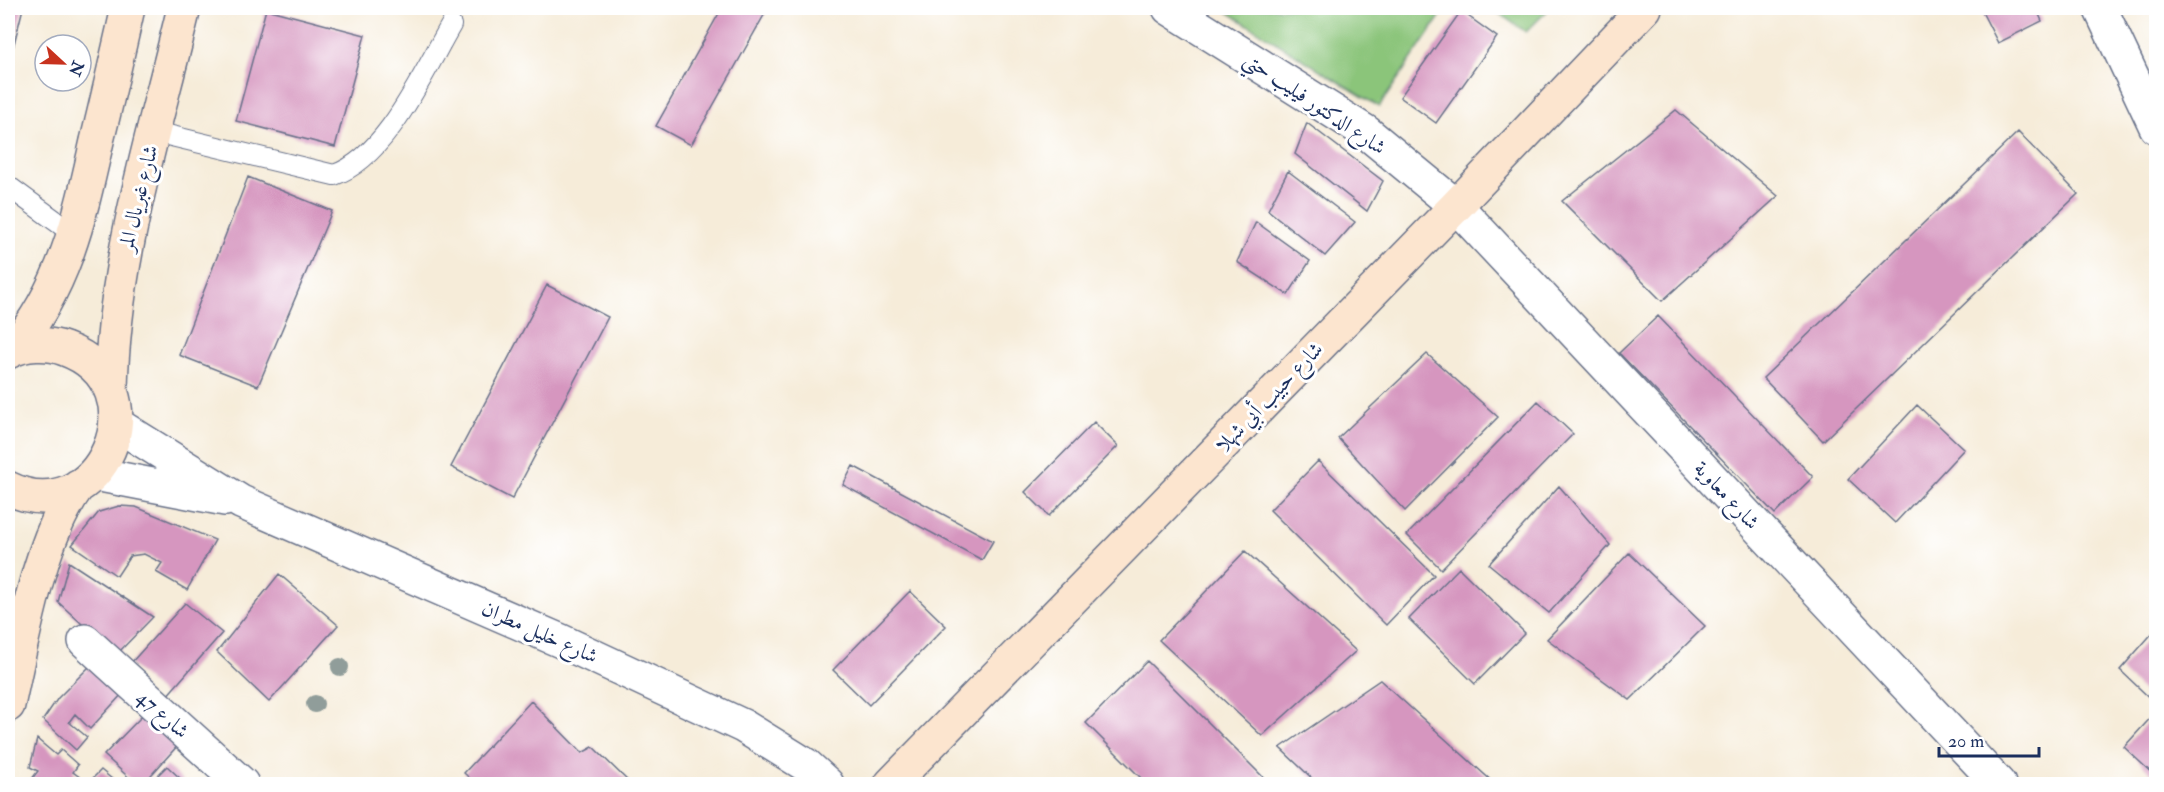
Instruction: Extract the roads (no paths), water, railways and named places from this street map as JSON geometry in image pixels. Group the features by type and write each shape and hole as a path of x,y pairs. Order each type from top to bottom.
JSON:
{"main road":[{"path":"10,351 32,327 44,307 57,282 75,235 128,8"},
{"name":"شارع غبريال المر","path":"116,424 116,407 111,391 111,342 118,290 184,8"},
{"name":"شارع حبيب أبي شهلا","path":"891,784 1456,206 1645,8"},
{"path":"10,351 45,344 77,354 97,370 111,391"},
{"path":"8,705 35,591 50,544 69,499 110,451 116,424"},
{"path":"8,488 30,495 47,496 86,480"}],"street":[{"name":"شارع الدكتور فيليب حتي","path":"1169,8 1366,132 1456,206"},
{"path":"2100,8 2157,127"},
{"name":"شارع معاوية","path":"1456,206 1999,784"},
{"name":"شارع خليل مطران","path":"116,424 241,502 693,701 773,743 806,765 827,784"},
{"name":"شارع خليل مطران","path":"86,480 241,502"},
{"name":"شارع 47","path":"85,641 242,784"}],"lane":[{"path":"154,132 334,175 347,170 363,159 394,122 451,25"},
{"path":"8,186 75,235"}]}
